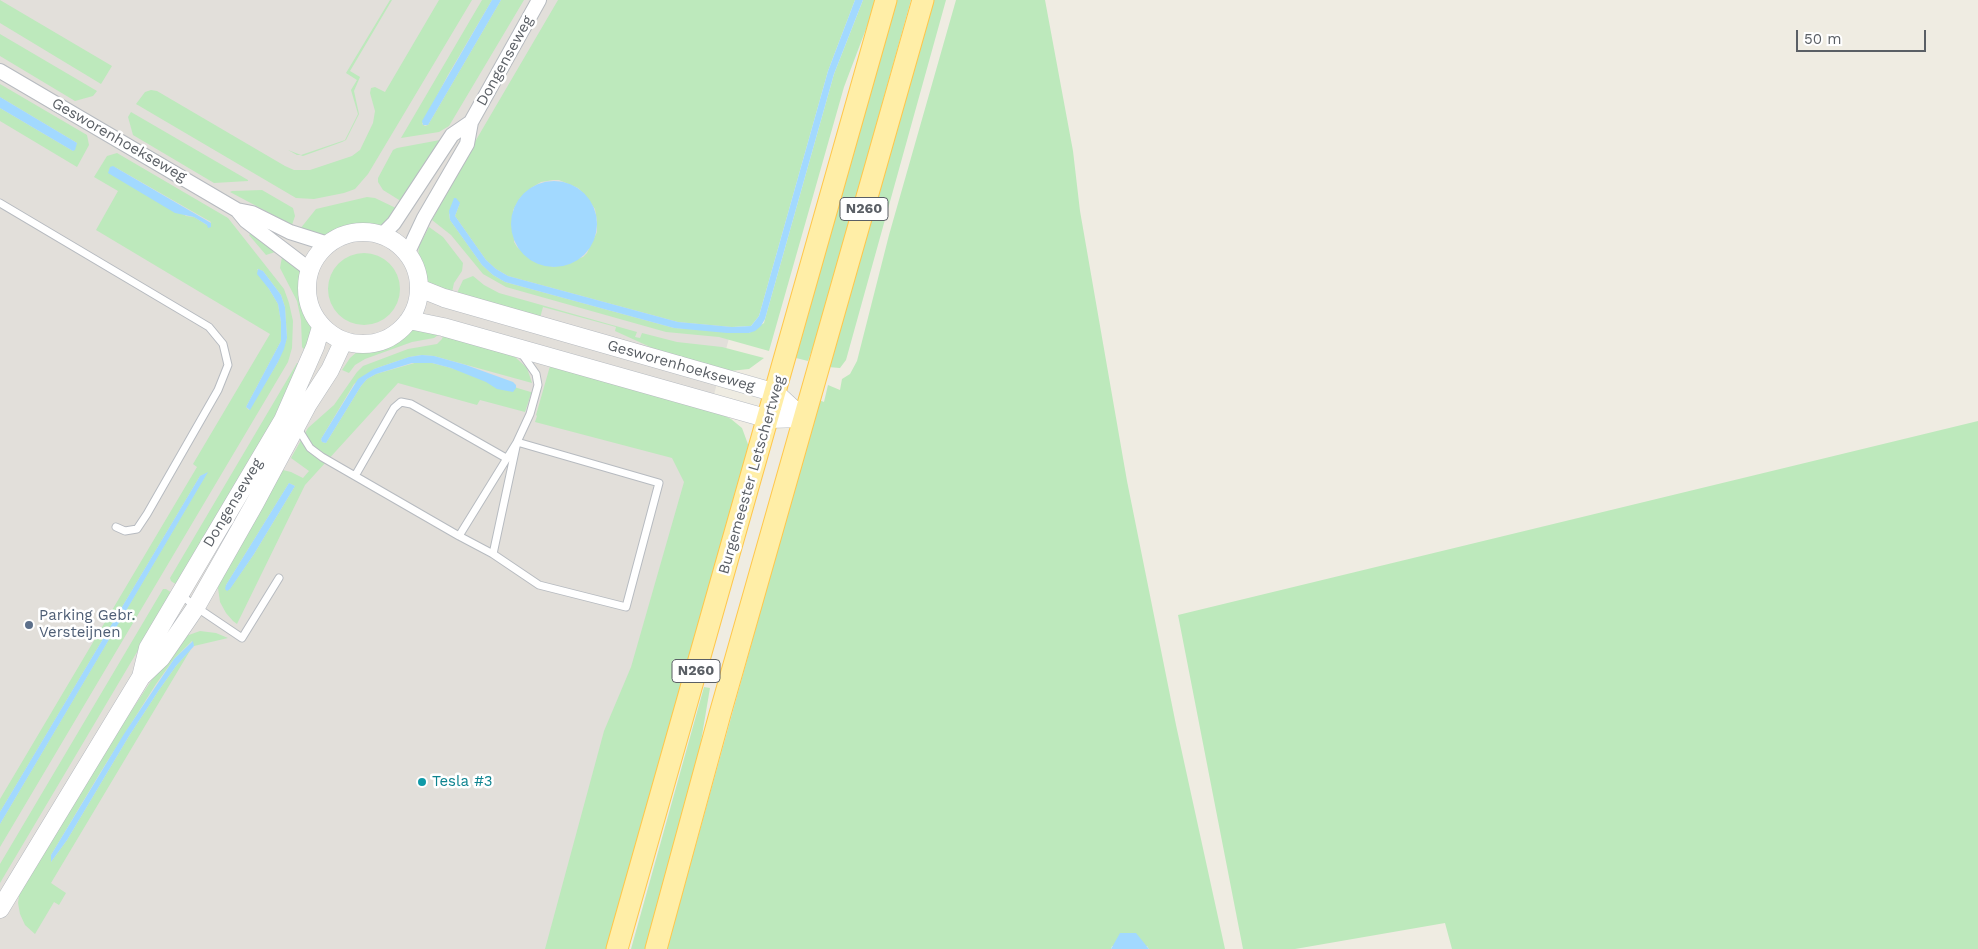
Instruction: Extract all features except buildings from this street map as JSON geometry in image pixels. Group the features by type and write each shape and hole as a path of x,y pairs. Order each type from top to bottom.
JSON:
{"main road":[{"name":"Burgemeester Letschertweg","path":"616,949 769,419 886,0"},
{"name":"N260","path":"656,949 803,418 923,0"}],"street":[{"name":"Dongenseweg","path":"408,254 424,218 467,144 471,122 539,0"},
{"name":"Gesworenhoekseweg","path":"0,71 237,210 252,213 290,232 328,244"},
{"name":"Dongenseweg","path":"382,235 394,224 452,135 471,122"},
{"name":"Gesworenhoekseweg","path":"237,210 246,221 310,269"},
{"path":"359,232 382,235 400,246 408,254 416,270 419,288 415,310 410,320 393,335 373,344 358,345 343,342 321,327 314,317 306,293 310,269 314,260 328,244 348,234 359,232"},
{"name":"Gesworenhoekseweg","path":"419,288 444,298 776,393 803,418"},
{"name":"Gesworenhoekseweg","path":"410,320 443,327 769,419 803,418"},
{"name":"Dongenseweg","path":"141,677 148,648 283,420 315,347 321,327"},
{"name":"Dongenseweg","path":"0,909 141,677 161,658 196,607 308,404 330,370 343,342"}],"lane":[{"path":"0,203 209,327 223,344 228,365 218,390 147,514 136,529 125,531 116,527"},
{"path":"459,536 516,442 530,414 538,385 536,374 528,360 517,348"},
{"path":"355,476 394,408 401,402 412,404 506,458"},
{"path":"297,426 310,448 355,476 493,554 539,585 626,607 659,483 516,442"},
{"path":"493,554 516,442"},
{"path":"180,593 196,607 242,638 279,578"}],"shaded area":[{"path":"0,0 819,0 691,481 557,949 0,949"}],"green space":[{"path":"0,0 112,66 101,84 0,23"},
{"path":"390,0 392,0 350,71 360,77 354,91 359,114 346,140 303,156 288,150 301,155 345,140 358,114 351,90 357,80 346,73"},
{"path":"439,0 472,0 368,174 355,189 344,193 314,199 296,198 136,104 145,92 157,91 294,170 310,170 352,156 360,150 373,123 375,111 370,93 371,88 375,87 385,92"},
{"path":"482,0 492,0 448,75 422,124 425,126 428,125 501,0 524,0 449,126 439,132 401,138"},
{"path":"558,0 855,0 828,71 759,316 751,326 732,327 678,322 508,276 486,260 455,216 460,203 449,214 450,220 482,265 493,275 505,282 674,328 749,333 764,323 834,74 863,0 877,0 844,87 769,351 719,337 666,332 506,287 483,274 451,235 432,220 469,152","holes":["559,180 578,188 595,209 597,232 587,253 583,257 554,267 533,261 517,247 514,242 513,210 520,198 531,188 541,182"]},
{"path":"896,0 911,0 818,333 808,361 796,358"},
{"path":"930,0 946,0 846,360 840,368 828,367"},
{"path":"956,0 1045,0 1073,151 1080,211 1127,481 1176,725 1225,949 1149,949 1147,946 1112,946 1111,949 667,949 819,400 824,402 828,385 840,390 842,379 850,374 857,361 889,235"},
{"path":"0,34 97,91 93,96 75,101 0,56"},
{"path":"0,84 87,135 89,145 77,167 0,121 0,108 73,151 77,143 0,97"},
{"path":"131,112 248,181 214,183 133,135 128,117"},
{"path":"440,140 404,203 383,190 378,182 378,178 393,150"},
{"path":"117,153 228,218 284,289 293,321 292,348 288,362 0,847 0,824 207,473 200,476 0,812 0,799 197,467 193,464 270,334 96,230 118,191 94,177 107,156","holes":["113,166 211,222 210,224 207,225 194,217 186,216","257,269 263,271 281,295 285,307 287,338 278,362 249,410 246,407 281,341 281,322 278,304"]},
{"path":"262,190 293,208 295,216 292,225 230,192"},
{"path":"367,197 375,198 400,210 381,227 376,228 354,230 325,237 300,229 316,209"},
{"path":"429,227 443,237 463,263 462,271 454,283 452,292 429,283 420,270 419,246"},
{"path":"251,233 275,252 266,255 249,235"},
{"path":"364,253 384,259 394,269 400,289 394,309 384,319 364,325 344,319 334,309 328,289 334,269 344,259"},
{"path":"282,257 300,268 304,278 306,303 314,327 306,352 302,347 301,320 297,301 280,268"},
{"path":"473,276 484,285 499,293 637,332 635,337 640,338 642,333 677,342 722,347 764,358 749,369 730,371 659,351 615,331 616,327 543,307 540,318 457,293 463,280"},
{"path":"414,329 438,335 434,338 412,342 365,359 355,365 349,373 342,370 350,358 358,351 385,344"},
{"path":"444,333 515,357 527,368 532,383 434,356 421,355 409,357 374,369 354,384 321,439 322,442 326,443 367,379 376,374 418,362 432,363 451,368 534,393 531,394 525,412 480,400 477,405 398,383 305,485 237,624 226,613 220,602 218,588 220,579 283,470 303,478 309,471 291,458 308,428 334,405 363,366 408,349 437,344 442,339","holes":["289,483 295,486 254,554 229,590 226,585"]},
{"path":"297,363 299,363 281,408 177,585 170,578"},
{"path":"550,366 721,414 742,428 749,447 611,949 545,949 604,731 631,667 684,482 672,458 535,422"},
{"path":"1978,421 1978,949 1452,949 1445,923 1295,949 1243,949 1178,615"},
{"path":"163,589 172,593 0,883 0,864"},
{"path":"200,631 216,633 228,638 194,646 192,641 174,659 156,684 51,855 51,862 67,840 129,736 159,690 191,649 51,883 66,893 59,905 54,902 35,934 25,925 20,914 18,903 20,889 59,821 153,678 186,636"},
{"path":"704,687 710,688 697,765 646,949 631,949"}],"water":[{"path":"492,0 501,0 428,125 423,125 422,121"},
{"path":"855,0 863,0 834,74 765,319 755,331 749,333 727,333 674,328 505,282 493,275 482,265 450,220 449,211 454,198 456,198 460,203 455,216 486,260 508,276 678,322 732,327 751,326 759,316 828,71"},
{"path":"0,97 77,143 75,150 73,151 0,108"},
{"path":"113,166 211,223 211,227 208,228 207,225 194,217 175,213 108,173 110,167"},
{"path":"546,181 562,181 571,184 585,193 594,207 597,224 594,241 585,255 571,264 562,267 546,267 530,260 518,248 511,232 511,216 518,200 530,188"},
{"path":"258,269 263,271 281,295 285,307 287,338 278,362 250,410 246,407 281,341 281,322 278,304 257,274"},
{"path":"434,356 466,365 513,382 516,388 513,392 497,389 486,382 451,368 432,363 412,363 376,374 367,379 326,443 322,442 321,439 358,379 374,369 409,357"},
{"path":"208,472 0,824 0,812 200,476"},
{"path":"289,483 295,486 254,554 227,591 225,589 226,585"},
{"path":"193,641 194,646 176,666 159,690 129,736 67,840 51,862 51,855 124,734 174,659"},
{"path":"1120,933 1136,933 1149,949 1111,949"}],"place":[{"name":"Parking Gebr. Versteijnen","path":"29,625"},
{"name":"Tesla #3","path":"422,782"}]}
